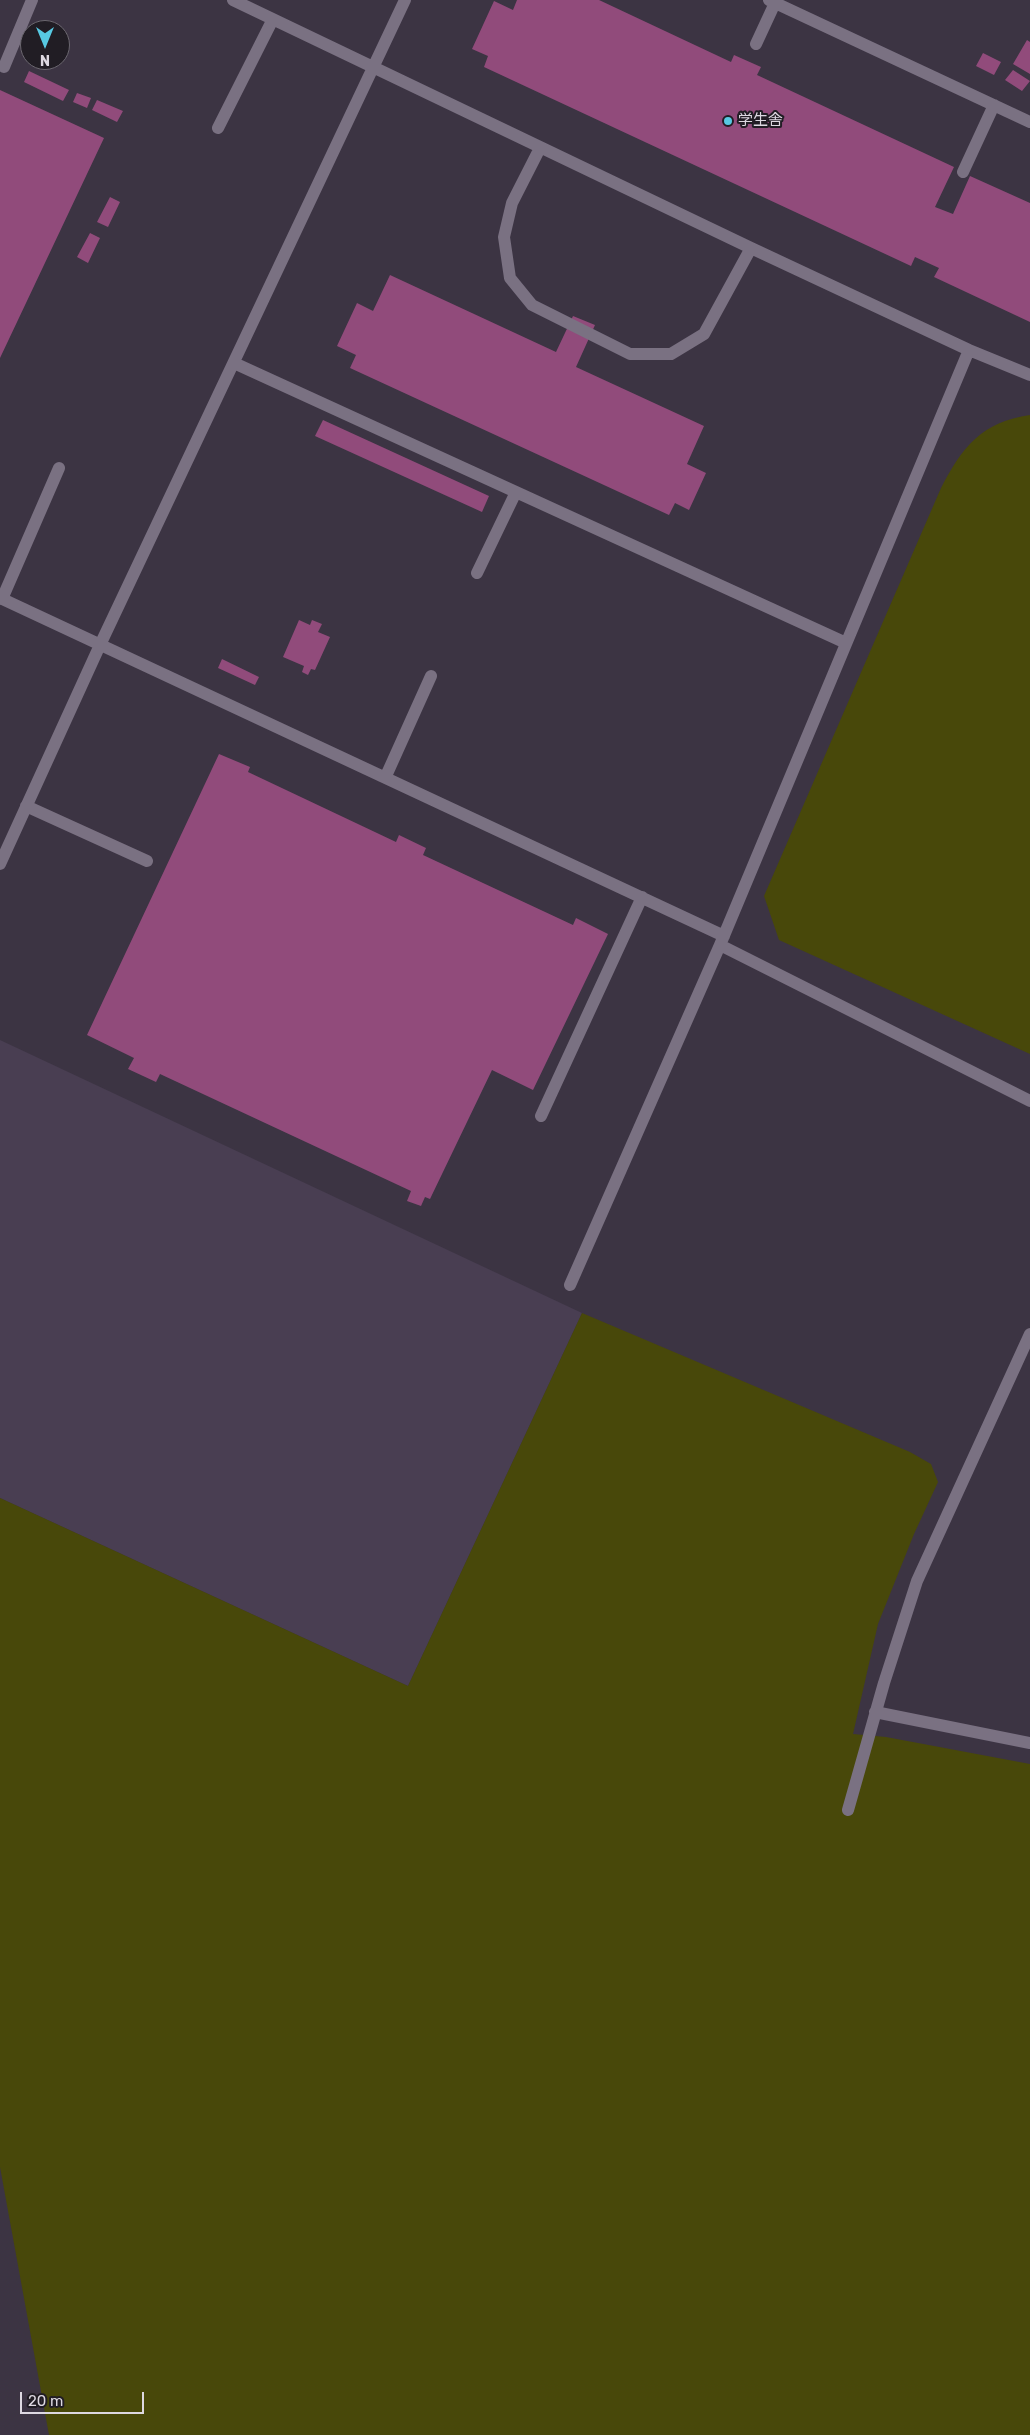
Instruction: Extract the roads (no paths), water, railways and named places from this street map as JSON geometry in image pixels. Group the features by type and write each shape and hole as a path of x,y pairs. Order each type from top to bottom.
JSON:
{"lane":[{"path":"4,67 32,0"},
{"path":"232,0 374,66 540,148 751,248 969,350 1030,375"},
{"path":"0,864 100,645 405,0"},
{"path":"756,44 772,1 1030,122"},
{"path":"218,128 273,19"},
{"path":"964,172 994,105"},
{"path":"540,148 512,203 504,237 510,278 532,305 630,354 671,354 704,334 751,248"},
{"path":"570,1285 722,940 969,350"},
{"path":"234,363 846,643"},
{"path":"59,468 1,598 642,897 1030,1101"},
{"path":"477,573 516,492"},
{"path":"386,776 431,676"},
{"path":"26,806 147,861"},
{"path":"541,1116 642,897"},
{"path":"848,1810 875,1712 916,1581 1030,1334"},
{"path":"875,1712 1030,1743"}],"place":[{"name":"学生舎","path":"728,121"}]}
